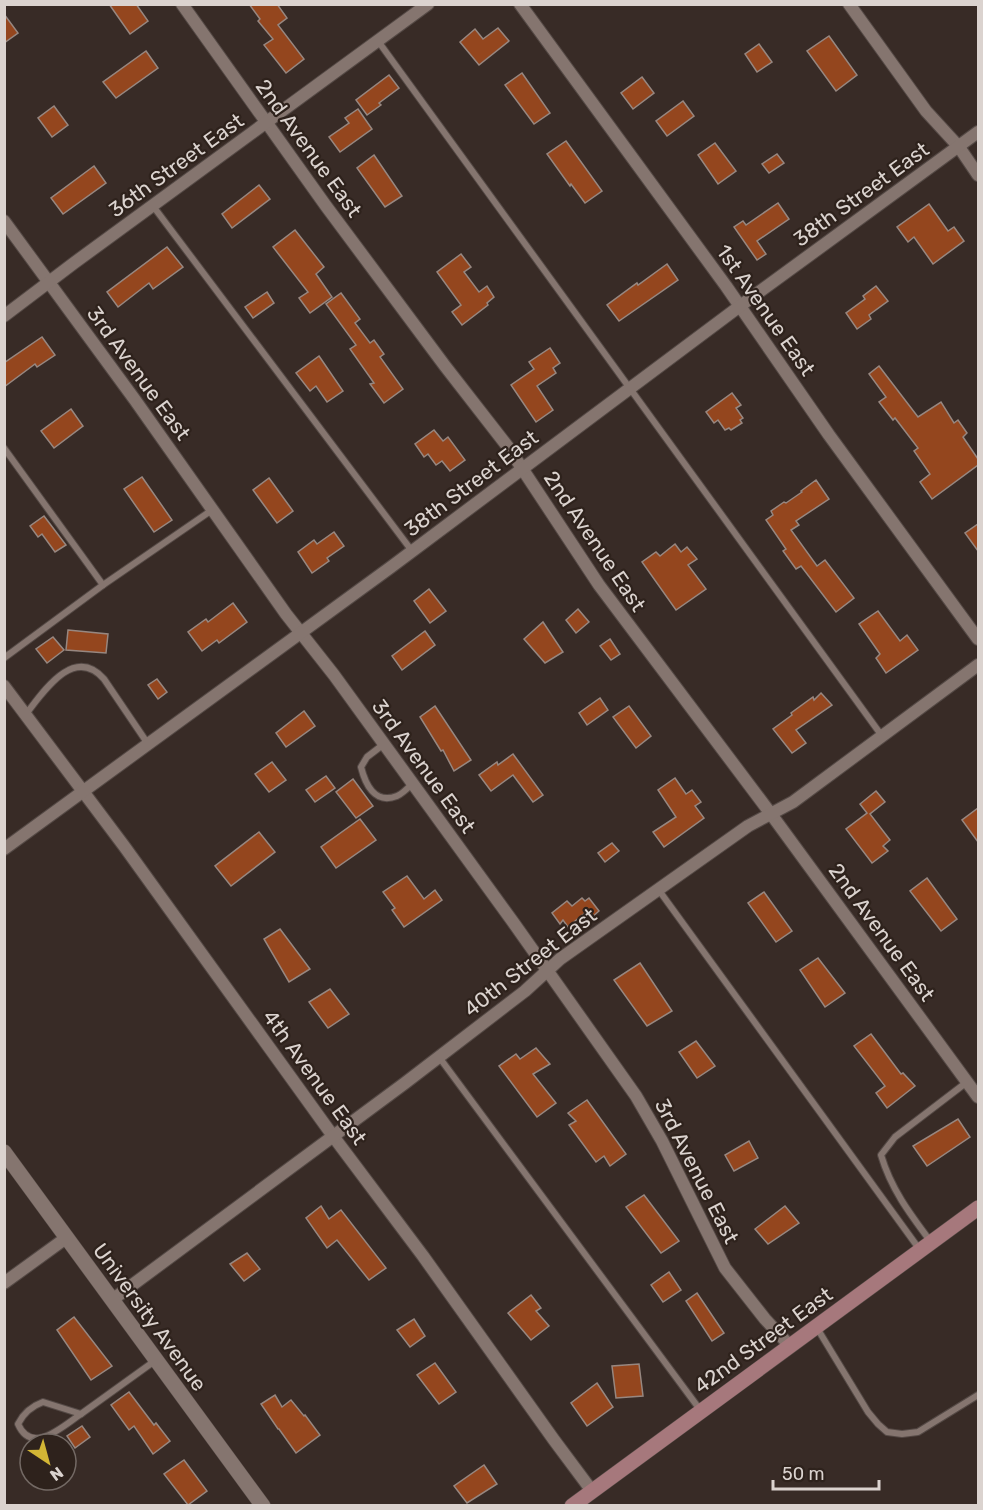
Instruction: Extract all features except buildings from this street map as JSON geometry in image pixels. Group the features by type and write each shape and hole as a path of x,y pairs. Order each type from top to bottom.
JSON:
{"main road":[{"name":"42nd Street East","path":"572,1506 978,1208"}],"street":[{"name":"2nd Avenue East","path":"182,4 333,215 508,447 599,585 771,814 978,1097"},
{"name":"36th Street East","path":"4,316 428,4"},
{"name":"1st Avenue East","path":"520,4 978,639"},
{"path":"849,4 926,111 959,147 978,174"},
{"name":"38th Street East","path":"4,849 301,633 978,132"},
{"name":"3rd Avenue East","path":"4,221 301,633 548,970 636,1096 662,1141 725,1268 765,1319 790,1346"},
{"name":"40th Street East","path":"112,1300 525,992 560,959 748,826 793,802 978,665"},
{"name":"4th Avenue East","path":"4,686 124,846 592,1491"},
{"name":"University Avenue","path":"4,1152 263,1506"},
{"path":"4,1282 66,1238"}],"lane":[{"path":"378,41 882,736"},
{"path":"153,206 412,551"},
{"path":"4,448 103,585"},
{"path":"4,658 103,585 213,510"},
{"path":"26,714 48,685 64,672 81,666 96,669 148,744"},
{"path":"384,744 367,757 361,767 365,782 372,792 384,798 397,796 413,784"},
{"path":"658,889 926,1247"},
{"path":"439,1057 701,1411"},
{"path":"926,1247 886,1172 881,1155 895,1137 967,1082"},
{"path":"816,1327 868,1412 887,1431 902,1434 918,1432 978,1395"},
{"path":"81,1414 43,1402 36,1404 22,1416 18,1424 21,1431 30,1437 44,1438 81,1414 156,1360"}]}
